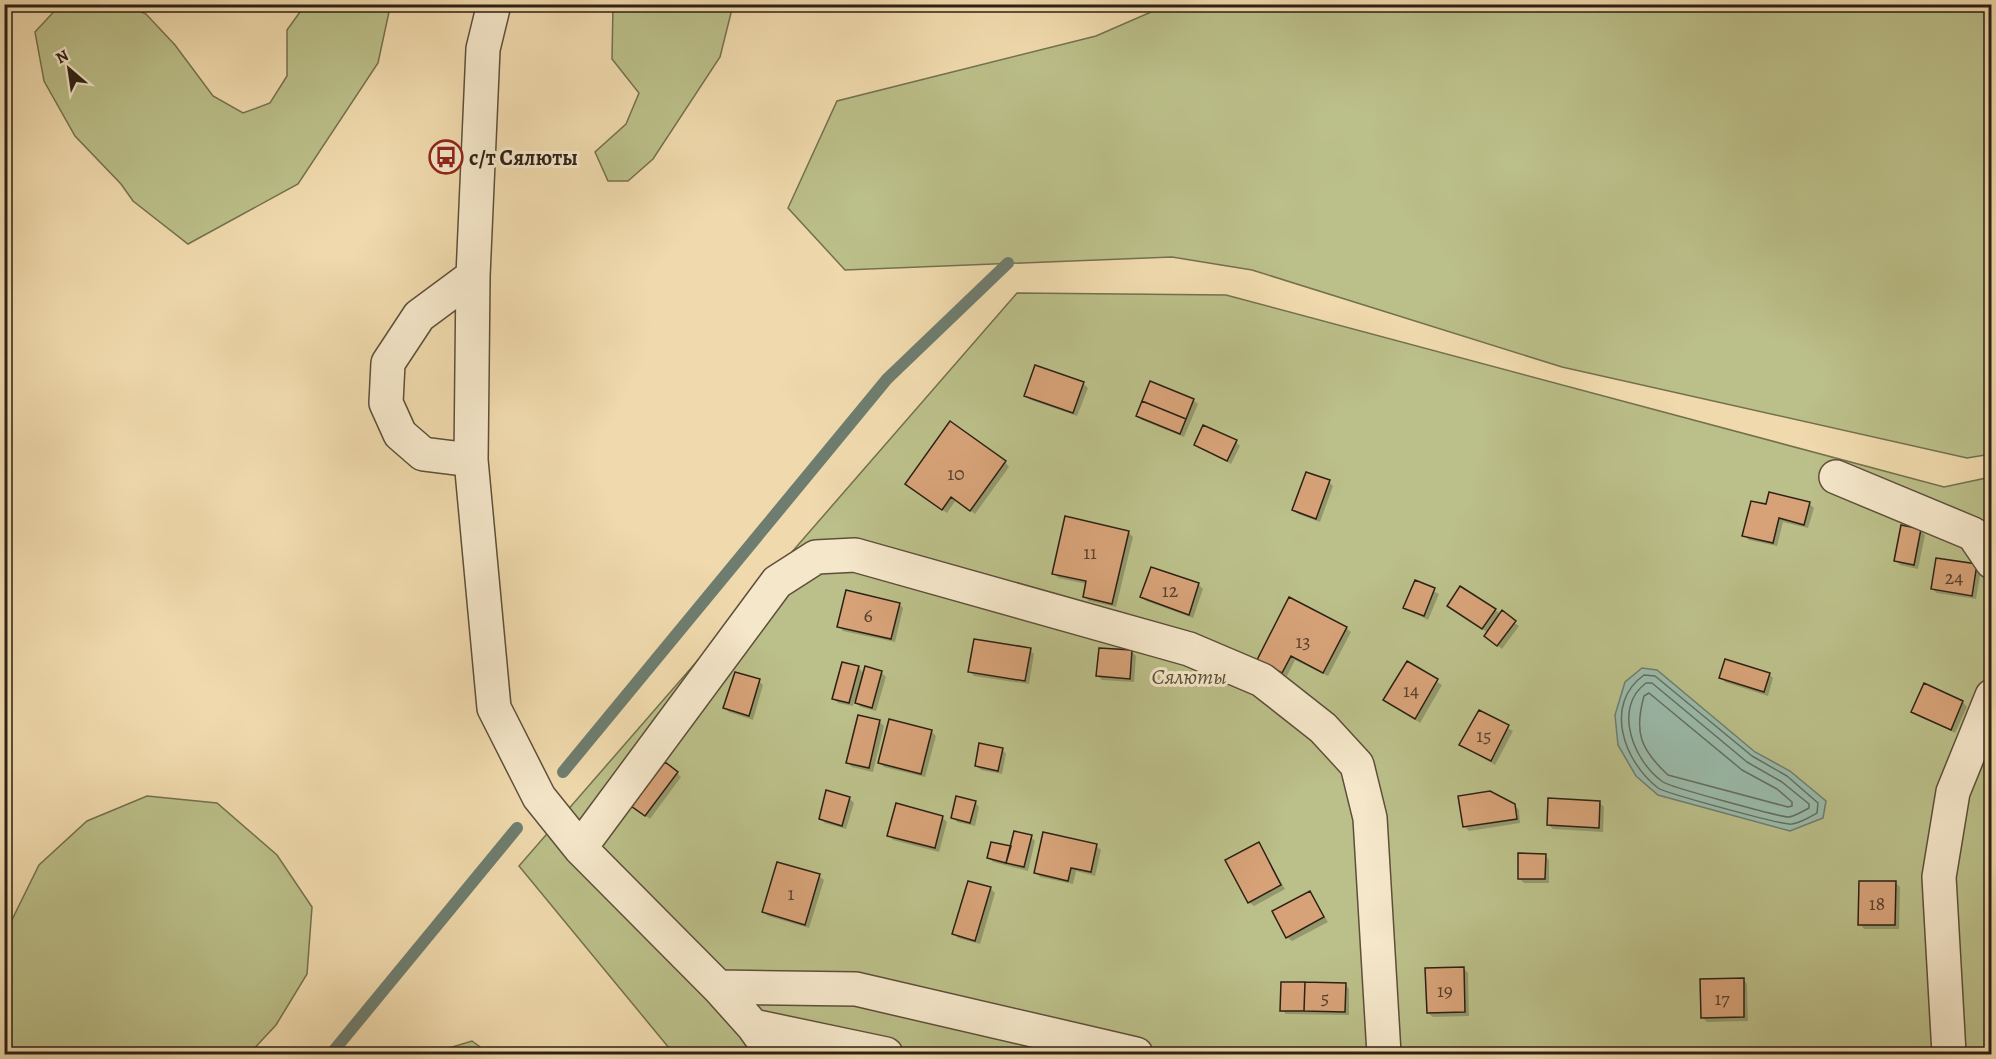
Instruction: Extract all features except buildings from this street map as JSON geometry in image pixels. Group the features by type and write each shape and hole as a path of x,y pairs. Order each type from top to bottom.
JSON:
{"street":[{"path":"494,4 483,49 473,276 471,460 494,708 538,797 580,848 718,987 753,1026 773,1054"},
{"path":"471,460 423,454 400,435 386,403 388,363 419,316 473,276"},
{"path":"1836,477 1973,534 1992,562"},
{"path":"580,848 777,582 816,557 855,555 1189,649 1262,680 1323,728 1357,765 1370,818 1384,1054"},
{"path":"1949,1054 1939,877 1953,792 1992,696"},
{"path":"718,987 856,989 1136,1054"},
{"path":"753,1026 886,1054"}],"green space":[{"path":"60,5 126,5 146,14 175,45 213,96 243,113 270,103 287,76 287,30 305,5 384,5 389,12 378,63 298,184 188,244 133,201 121,184 75,136 44,81 35,32"},
{"path":"613,5 733,5 720,57 653,159 628,181 608,181 595,152 626,124 639,93 612,59"},
{"path":"1167,5 1991,5 1991,454 1967,458 1562,367 1252,270 1172,257 845,270 788,208 837,101 1096,36"},
{"name":"Сялюты","path":"1017,293 1226,295 1944,487 1991,477 1991,1054 674,1054 519,866"},
{"path":"147,796 217,803 277,855 312,907 307,974 276,1025 249,1054 5,1054 5,934 39,865 87,821"},
{"path":"472,1041 490,1054 429,1054"}],"water":[{"path":"1642,668 1657,670 1755,752 1790,771 1826,801 1823,818 1790,831 1658,795 1636,776 1618,745 1615,715 1625,682"}],"waterway":[{"path":"563,772 887,379 1008,263"},
{"path":"331,1054 517,828"}],"place":[{"name":"с/т Сялюты","path":"446,157"}]}
